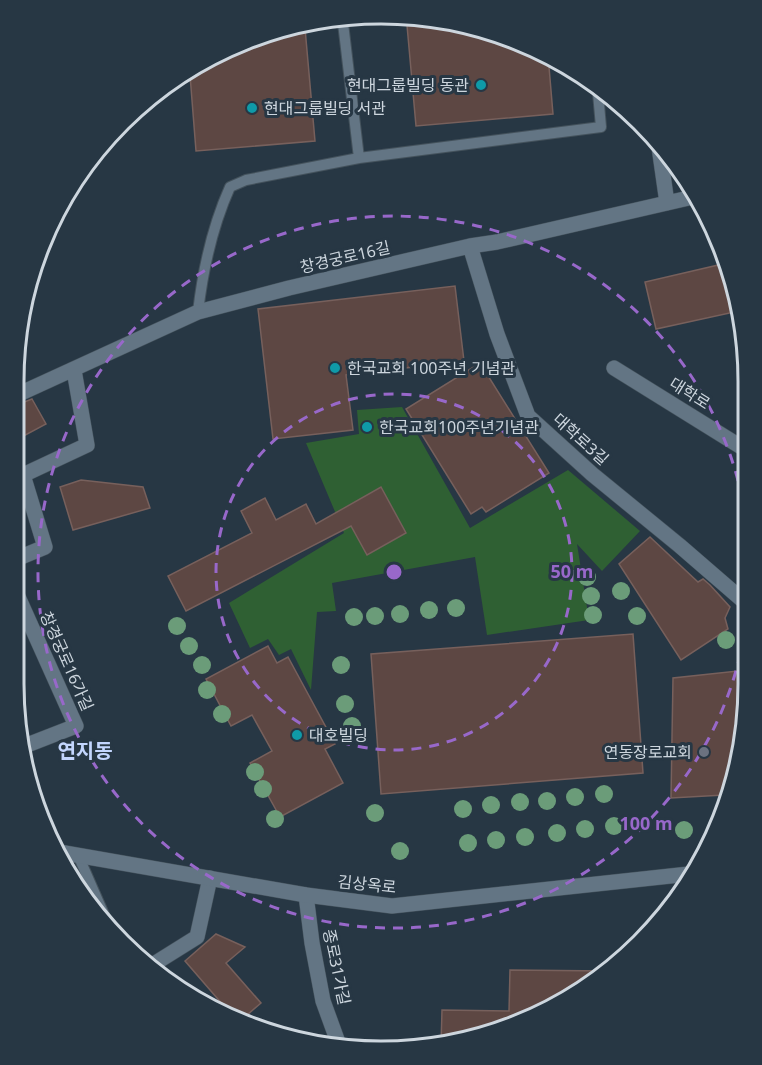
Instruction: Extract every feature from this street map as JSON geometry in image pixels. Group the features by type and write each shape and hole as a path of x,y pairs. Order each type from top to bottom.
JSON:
{"street":[{"path":"661,160 667,203"},
{"name":"창경궁로16길","path":"24,392 198,312 289,288 688,198"},
{"name":"대학로3길","path":"470,246 497,334 528,416 592,474 738,596"},
{"name":"대학로","path":"614,368 738,445"},
{"path":"24,476 87,445 74,370"},
{"path":"24,479 45,547 24,556"},
{"name":"창경궁로16가길","path":"24,610 76,726 29,744"},
{"name":"김상옥로","path":"67,853 306,895 392,906 682,875"},
{"path":"158,962 197,937 210,878"},
{"name":"종로31가길","path":"306,895 323,1001 336,1038"}],"lane":[{"path":"343,26 359,158"},
{"path":"198,312 201,285 214,230 230,188 246,180 359,158 601,127 598,98"},
{"path":"78,855 98,901"}],"green space":[{"path":"402,407 470,528 568,470 640,531 602,571 577,544 589,620 487,635 475,557 332,583 336,611 317,612 311,690 291,649 279,655 268,639 250,648 229,603 344,533 306,443 359,434 357,410","holes":["381,488 406,533 367,555 342,509"]}],"building":[{"name":"현대그룹빌딩 동관","path":"407,25 473,36 518,51 549,66 553,114 416,126"},
{"name":"현대그룹빌딩 서관","path":"305,32 315,141 196,151 190,80 244,51"},
{"path":"719,265 731,313 656,329 645,282"},
{"name":"한국교회 100주년 기념관","path":"455,286 464,361 346,375 353,430 273,439 258,309"},
{"path":"480,363 549,473 486,512 482,507 471,514 406,409"},
{"path":"32,399 46,424 24,436 24,402"},
{"path":"81,480 143,487 150,508 73,530 60,487"},
{"path":"381,487 406,533 367,555 351,526 186,611 168,576 252,533 241,511 265,498 276,520 306,504 316,524"},
{"path":"650,537 698,582 703,579 710,585 730,607 725,618 728,629 681,660 619,564"},
{"path":"633,634 643,773 381,794 371,654"},
{"name":"대호빌딩","path":"268,646 277,663 288,657 335,744 325,749 343,783 280,817 250,763 272,751 252,715 231,726 206,679"},
{"name":"연동장로교회","path":"738,671 735,731 720,795 671,798 673,678"},
{"path":"216,934 245,947 226,963 261,1003 247,1015 221,1003 185,961"},
{"path":"510,970 593,971 560,993 518,1014 473,1029 441,1036 442,1010 509,1011"}],"place":[{"name":"현대그룹빌딩 동관","path":"481,85"},
{"name":"현대그룹빌딩 서관","path":"252,108"},
{"name":"한국교회 100주년 기념관","path":"335,368"},
{"name":"한국교회100주년기념관","path":"367,427"},
{"name":"대호빌딩","path":"297,735"},
{"name":"연동장로교회","path":"704,752"}],"district":[{"name":"연지동","path":"85,750"}]}
